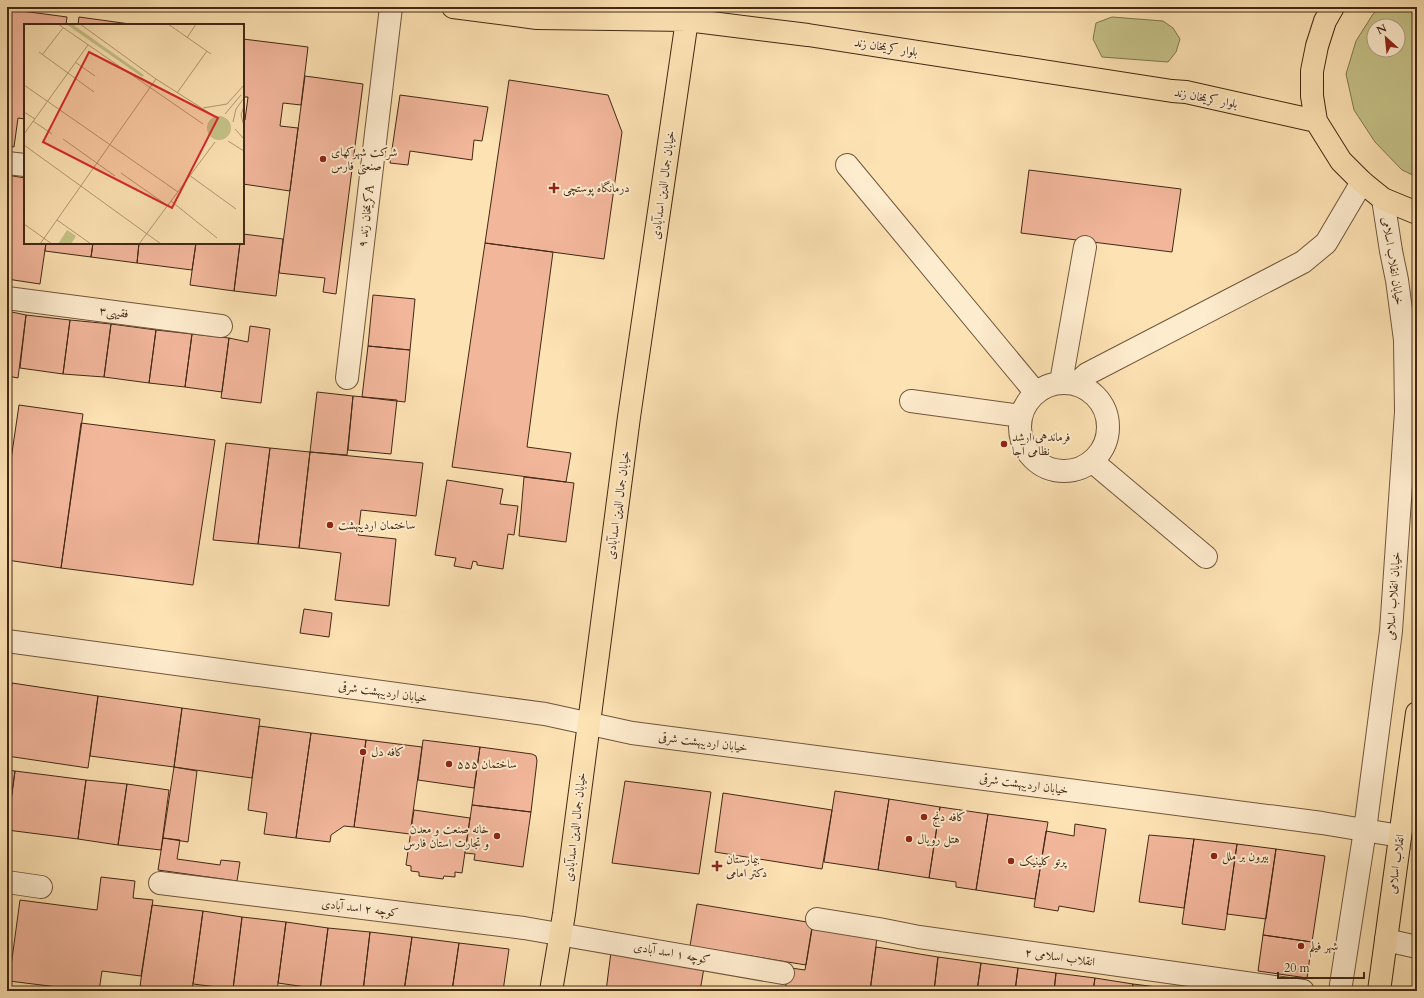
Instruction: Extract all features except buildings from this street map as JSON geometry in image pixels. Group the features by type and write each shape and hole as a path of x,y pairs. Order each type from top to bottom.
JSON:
{"main road":[{"name":"بلوار کریمخان زند","path":"453,7 537,18 580,11 689,14 808,35 1186,92 1316,121"},
{"path":"1333,7 1325,21 1317,46 1312,71 1312,96 1316,121 1341,161 1362,182 1384,199 1417,213"},
{"name":"خیابان جمال الدین اسدآبادی","path":"551,991 561,934 629,417 689,14"},
{"name":"انقلاب اسلامی","path":"1379,991 1417,713"}],"street":[{"name":"کریمخان زند ۹A","path":"347,378 391,7"},
{"path":"7,162 24,165"},
{"path":"847,165 1036,393"},
{"path":"1069,383 1088,389 1099,398 1106,410 1109,424 1108,438 1102,451 1093,462 1081,468 1067,472 1053,470 1040,465 1030,456 1023,444 1020,430 1021,416 1026,403 1036,393 1048,385 1069,383 1303,262 1326,243 1362,182"},
{"name":"خیابان انقلاب اسلامی","path":"1340,991 1365,830 1391,631 1406,412 1405,340 1384,199"},
{"path":"1069,383 1085,246"},
{"name":"فقیهی۳","path":"7,298 221,326"},
{"path":"910,401 1021,416"},
{"path":"1093,462 1206,557"},
{"name":"خیابان اردیبهشت شرقی","path":"7,641 545,714 632,733 1322,823 1400,836"},
{"path":"7,882 41,887"},
{"name":"کوچه ۲ اسد آبادی","path":"160,883 524,928 561,934"},
{"name":"۲ انقلاب اسلامی","path":"817,919 919,937 1303,991"},
{"name":"کوچه ۱ اسد آبادی","path":"561,934 783,973"},
{"path":"1386,940 1417,947"}],"shaded area":[{"path":"1381,7 1417,7 1417,177 1402,170 1375,142 1354,110 1346,74 1356,41 1366,25 1366,58 1406,58 1406,18 1370,18"},
{"path":"1112,17 1163,21 1173,28 1180,39 1176,52 1168,62 1102,57 1093,39 1096,23"}],"place":[{"name":"شرکت شهرکهای صنعتی فارس","path":"323,159"},
{"name":"درمانگاه پوستچی","path":"554,188"},
{"name":"فرماندهی ارشد نظامی آجا","path":"1004,444"},
{"name":"ساختمان اردیبهشت","path":"330,525"},
{"name":"کافه دل","path":"363,752"},
{"name":"ساختمان ۵۵۵","path":"449,764"},
{"name":"کافه دنج","path":"924,817"},
{"name":"خانه صنعت و معدن و تجارت استان فارس","path":"497,836"},
{"name":"هتل رویال","path":"909,839"},
{"name":"بیرون بر ملل","path":"1214,856"},
{"name":"پرتو کلینیک","path":"1011,861"},
{"name":"بیمارستان دکتر امامی","path":"717,866"},
{"name":"شهر فیلم","path":"1301,946"}]}
